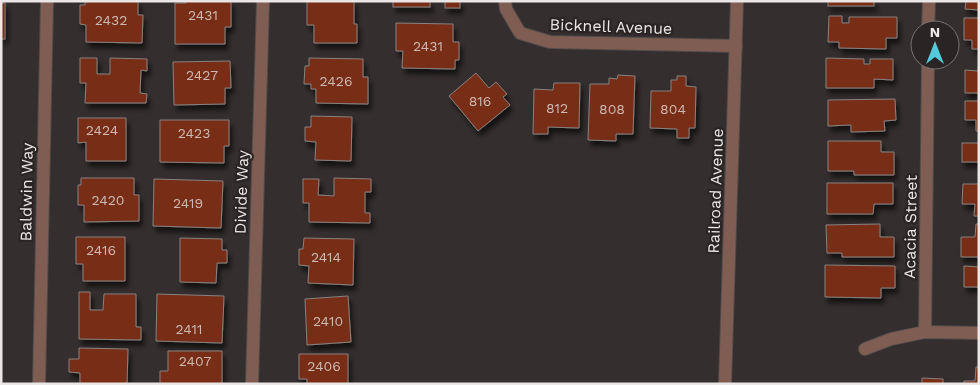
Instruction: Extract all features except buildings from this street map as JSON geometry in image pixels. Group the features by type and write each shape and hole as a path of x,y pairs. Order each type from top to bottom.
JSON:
{"street":[{"name":"Baldwin Way","path":"39,384 46,1"},
{"name":"Divide Way","path":"252,384 263,1"},
{"name":"Bicknell Avenue","path":"505,1 506,9 520,33 550,42 736,46"},
{"name":"Railroad Avenue","path":"724,383 737,1"},
{"path":"928,1 928,20"},
{"name":"Acacia Street","path":"925,332 928,70"},
{"path":"865,349 891,339 925,332 979,332"}]}
